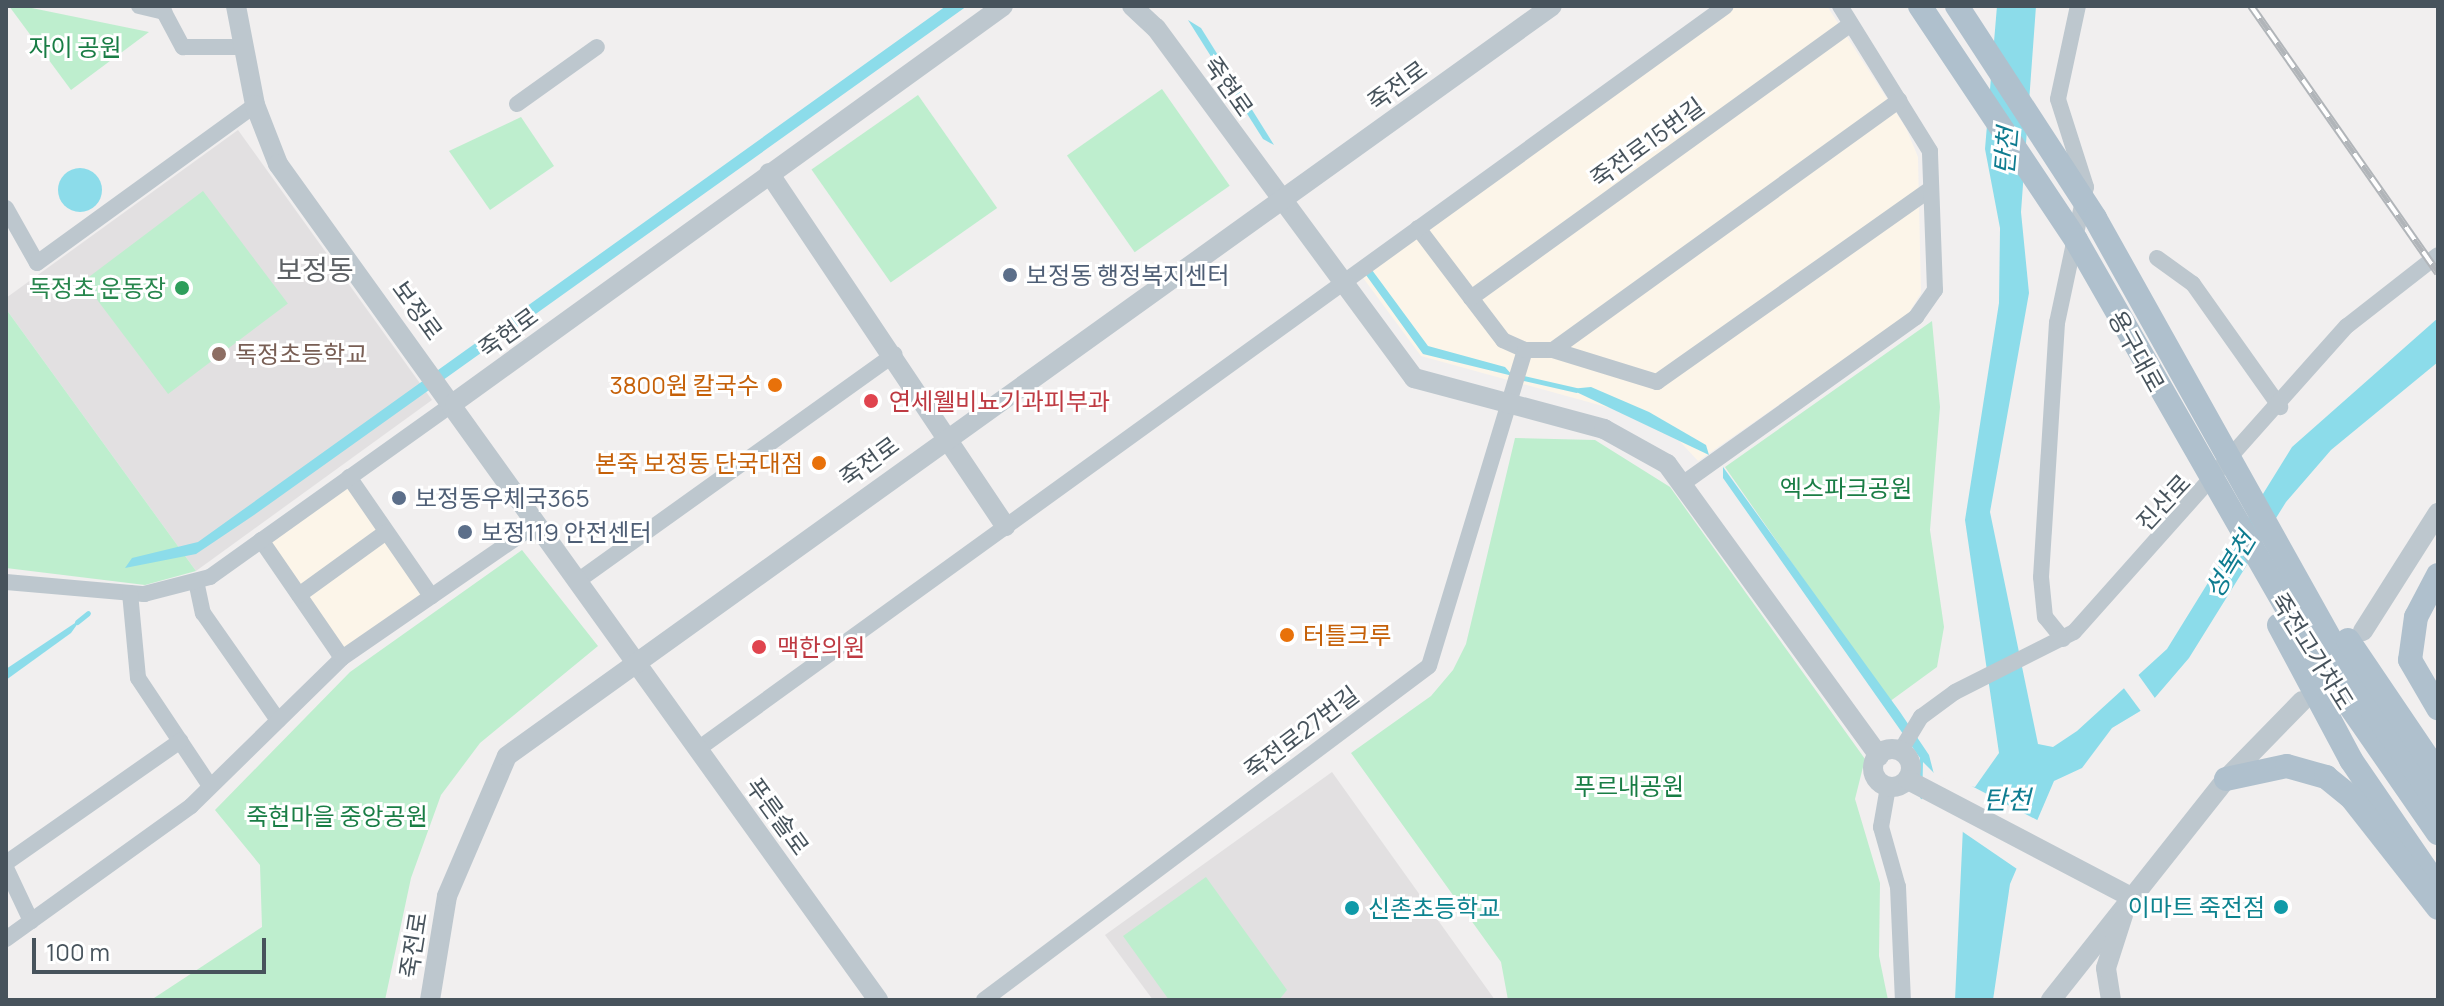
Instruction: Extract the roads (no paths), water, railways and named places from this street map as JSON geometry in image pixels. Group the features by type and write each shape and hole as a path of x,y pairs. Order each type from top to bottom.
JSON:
{"main road":[{"name":"용구대로","path":"1957,6 2095,218 2217,436"},
{"name":"용구대로","path":"1926,16 2076,240 2198,461"},
{"path":"2217,436 2438,773"},
{"name":"죽전고가차도","path":"2217,436 2361,694 2438,803"},
{"path":"2198,461 2351,760 2438,887"},
{"name":"죽전고가차도","path":"2198,461 2344,704 2438,833"},
{"path":"2438,575 2416,617 2410,660 2438,708"},
{"path":"2226,779 2287,766 2326,777 2351,797 2438,908"}],"street":[{"path":"139,6 164,12 183,47 239,47"},
{"name":"보정로","path":"236,6 239,47 255,105 278,164 450,395 634,664"},
{"name":"죽현로","path":"6,582 130,593 196,581 261,540 349,477 450,395 1003,6"},
{"name":"죽전로","path":"430,1000 447,896 507,756 948,435 1552,6"},
{"path":"698,749 1726,6"},
{"path":"1685,482 1916,317 1935,290 1930,151 1840,6"},
{"path":"2068,636 2045,617 2041,577 2057,323 2086,187 2058,99 2078,6"},
{"name":"죽현로","path":"1142,8 1278,202"},
{"name":"죽전로15번길","path":"1471,298 1851,24"},
{"path":"517,104 597,47"},
{"path":"1553,350 1899,100"},
{"path":"6,208 37,263 255,105"},
{"path":"769,173 895,354 1005,526"},
{"path":"1418,228 1503,340 1524,353 1553,350 1657,382 1931,189"},
{"path":"1278,202 1344,280 1414,378 1508,406 1604,429 1646,449 1685,482 1879,756"},
{"name":"진산로","path":"1904,744 1955,692 2068,636 2280,407 2347,326 2438,255"},
{"path":"2157,258 2193,284 2280,407"},
{"path":"1508,406 1524,353"},
{"path":"579,580 895,354"},
{"name":"죽전로27번길","path":"984,1000 1429,666 1508,406"},
{"path":"349,477 431,596"},
{"path":"2363,631 2438,513"},
{"path":"6,939 210,786 342,658 536,524"},
{"path":"299,595 386,532"},
{"path":"261,540 342,658"},
{"path":"196,581 203,613 278,720"},
{"path":"130,593 138,678 210,786"},
{"name":"푸른솔로","path":"634,664 878,1000"},
{"path":"2051,1000 2129,896 2226,779 2302,701"},
{"path":"31,921 6,866 180,741"},
{"path":"1915,784 1904,744 1879,756 1874,774 1888,787 1915,784 2106,880 2129,896"},
{"path":"1888,787 1881,827 1898,887 1903,1000"},
{"path":"2111,1000 2106,968 2129,896"}],"water":[{"path":"946,6 967,6 254,515 196,554 125,568 132,558 198,542"},
{"name":"탄천","path":"1997,6 2036,6 2021,212 2029,293 1990,512 2038,744 2053,747 2077,731 2167,649 2292,447 2438,318 2438,362 2331,450 2286,502 2189,658 2147,707 2112,728 2082,768 2054,781 2010,884 1993,1000 1955,1000 1963,827 1920,798 1920,758 1723,478 1723,467 1900,712 1929,755 1936,782 1975,787 1999,753 1965,520 1999,303 2000,228 1985,149"},
{"path":"1188,20 1201,28 1274,145 1263,139"},
{"path":"80,168 96,174 102,190 96,206 80,212 64,206 58,190 64,174"},
{"path":"1372,270 1428,346 1505,367 1513,376 1423,354 1366,275"},
{"path":"1591,387 1649,412 1706,445 1709,455 1570,389"},
{"path":"81,619 71,633 6,680 6,669"}],"waterway":[{"path":"1519,377 1576,390"},
{"path":"77,622 88,613"}],"railway":[{"path":"2251,6 2438,273"}],"place":[{"name":"보정동 행정복지센터","path":"1010,275"},
{"name":"독정초 운동장","path":"182,288"},
{"name":"독정초등학교","path":"219,354"},
{"name":"3800원 칼국수","path":"775,385"},
{"name":"연세웰비뇨기과피부과","path":"871,401"},
{"name":"본죽 보정동 단국대점","path":"819,463"},
{"name":"보정동우체국365","path":"399,498"},
{"name":"보정119 안전센터","path":"465,532"},
{"name":"터틀크루","path":"1287,635"},
{"name":"맥한의원","path":"759,647"},
{"name":"이마트 죽전점","path":"2281,907"},
{"name":"신촌초등학교","path":"1352,908"}],"district":[{"name":"보정동","path":"315,269"}],"park label":[{"name":"자이 공원","path":"75,47"},
{"name":"엑스파크공원","path":"1846,488"},
{"name":"푸르내공원","path":"1629,786"},
{"name":"죽현마을 중앙공원","path":"337,816"}],"water label":[{"name":"성복천","path":"2230,565"}]}
